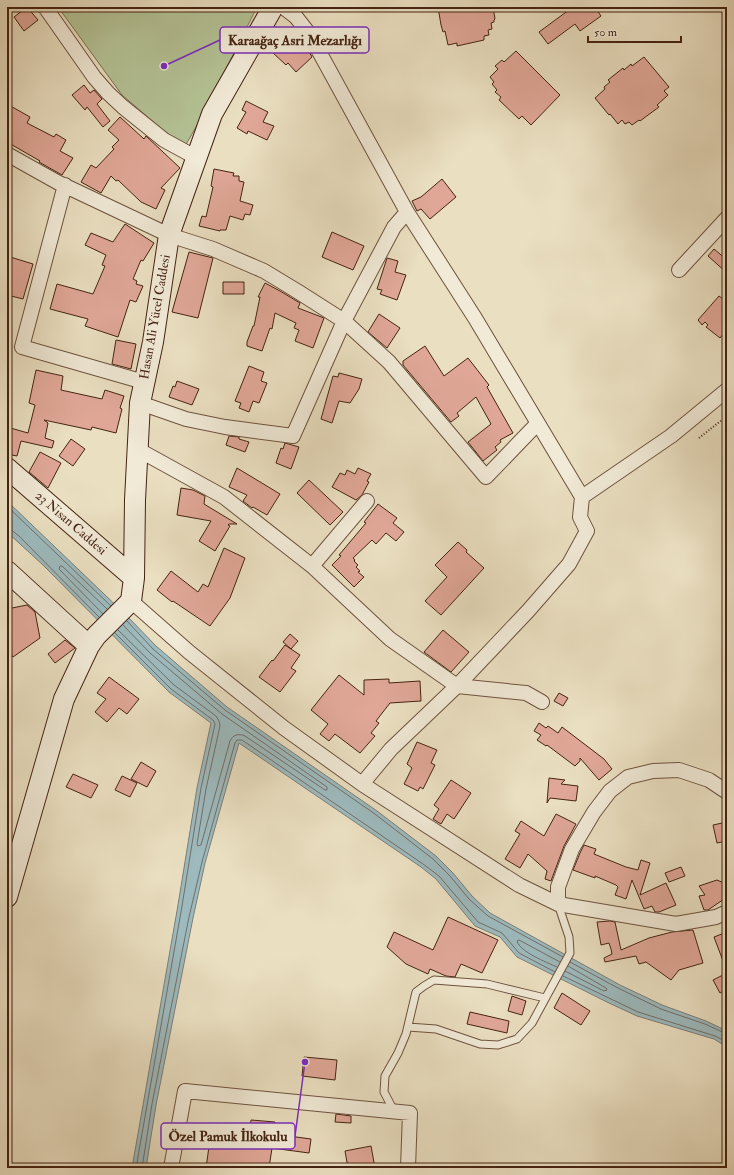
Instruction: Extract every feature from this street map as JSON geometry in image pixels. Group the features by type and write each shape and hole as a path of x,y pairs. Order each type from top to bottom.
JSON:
{"street":[{"path":"45,7 94,77 122,107 164,140 197,158"},
{"name":"Hasan Ali Yücel Caddesi","path":"131,601 134,578 134,500 140,403 153,342 170,235 212,114 273,7"},
{"path":"283,7 296,17 310,35 407,212 475,318 582,498 580,517 587,531 569,564 528,611 457,686 390,749 362,784"},
{"path":"7,154 65,185 170,235 213,249 264,271 344,321 389,362 486,477 537,424"},
{"path":"65,185 22,347 144,382"},
{"path":"140,403 186,419 225,427 293,436 344,321 394,227 407,212"},
{"path":"679,270 727,218"},
{"path":"582,498 671,436 727,390"},
{"path":"137,449 224,497 312,566 390,639 457,686 526,693 542,702"},
{"name":"23 Nisan Caddesi","path":"7,468 134,578"},
{"path":"312,566 367,501"},
{"path":"7,571 92,641"},
{"path":"8,887 64,699 92,641 131,601 188,652 284,728 362,784 519,885 558,904 676,924 716,917 727,912"},
{"path":"558,904 558,887 572,849 594,812 610,791 628,777 653,771 679,770 709,780 727,792"},
{"path":"171,1168 185,1091 410,1113 408,1168"}],"lane":[{"path":"408,1027 436,1029 480,1044 498,1045 517,1039 532,1023 570,953 569,937 558,904"},
{"path":"394,1111 384,1092 385,1076 398,1053 408,1027 416,992 434,980 488,984 545,998"}],"path":[{"path":"699,438 727,416"}],"green space":[{"path":"58,7 257,7 204,113 184,148 122,95"}],"water":[{"path":"7,501 127,616 156,646 227,707 377,811 436,856 453,873 472,896 490,913 620,985 662,1005 706,1021 727,1031 727,1047 714,1039 637,1016 517,957 500,937 475,926 436,879 421,867 239,743 205,863 156,1105 146,1168 132,1168 197,788 211,723 169,692 43,565 7,532"}],"building":[{"path":"27,7 38,20 24,31 14,17"},
{"path":"438,7 493,7 495,19 494,22 491,23 492,29 488,30 489,35 484,36 484,40 457,46 457,43 448,45 445,31 443,32 441,25"},
{"path":"573,7 595,7 601,16 580,31 575,24 548,44 539,32"},
{"path":"288,28 304,42 312,57 296,72 288,63 286,65 272,52 277,47 273,43"},
{"path":"516,51 560,95 531,125 522,116 519,119 499,100 501,97 495,92 497,90 492,84 494,82 490,77 498,69 495,66 502,60 504,62"},
{"path":"644,57 669,87 664,91 668,95 657,105 659,107 640,121 639,120 632,125 629,122 625,124 622,120 618,124 595,98 605,89 604,87 610,82 608,80 623,68 624,70 631,64 632,66"},
{"path":"84,85 90,93 94,90 102,99 97,104 110,121 103,127 87,107 85,110 72,95"},
{"path":"246,101 268,112 263,122 274,126 267,140 248,131 247,134 237,128 246,112 242,110"},
{"path":"7,104 30,117 27,123 54,137 56,134 66,140 60,151 73,158 62,175 7,142"},
{"path":"120,117 144,139 146,136 180,168 161,188 165,190 156,209 141,202 118,180 116,181 111,176 101,193 81,182 91,165 96,168 114,149 112,147 119,140 108,130"},
{"path":"214,169 234,173 233,176 239,176 239,181 244,182 240,201 253,205 250,215 245,214 243,220 230,216 226,230 220,231 199,226 202,216 206,217 213,187 211,186"},
{"path":"442,179 456,197 430,219 421,209 417,211 412,201 421,197"},
{"path":"125,224 154,243 143,261 141,260 133,279 137,281 136,284 143,286 136,302 130,300 118,337 85,326 88,319 50,309 57,284 93,294 105,266 102,265 106,255 85,245 91,233 113,242"},
{"path":"332,232 364,246 353,270 322,257"},
{"path":"714,249 727,260 727,273 708,256"},
{"path":"189,252 213,258 198,318 172,312"},
{"path":"7,256 33,264 23,299 7,295"},
{"path":"387,258 398,261 395,272 406,275 397,300 380,294 382,290 377,289"},
{"path":"223,282 244,282 244,294 223,294"},
{"path":"265,283 300,303 298,308 324,318 313,348 295,341 299,330 294,328 296,323 275,313 272,329 270,328 262,351 247,346 247,342 254,326 260,297 258,297"},
{"path":"719,296 727,302 722,307 727,311 727,329 720,338 706,327 708,325 705,322 702,325 698,320"},
{"path":"379,314 400,328 387,348 368,332"},
{"path":"116,340 136,344 131,369 112,364"},
{"path":"425,346 444,376 468,358 489,385 487,387 513,433 500,440 501,442 495,447 497,450 483,461 468,442 491,424 476,397 457,413 459,416 451,422 403,365 403,361"},
{"path":"249,366 264,372 261,381 267,383 259,403 253,401 249,412 239,408 241,403 235,401"},
{"path":"36,370 63,376 61,390 102,399 105,390 124,396 120,408 122,409 116,433 92,427 91,430 44,420 48,423 45,438 54,441 52,448 21,441 17,456 7,454 7,427 28,433 35,405 29,403"},
{"path":"339,373 362,379 359,389 350,403 339,401 332,423 321,419 333,376 338,377"},
{"path":"177,381 199,389 192,405 169,397 173,386 175,387"},
{"path":"229,436 239,437 239,439 249,442 245,452 226,445"},
{"path":"71,439 85,449 73,466 59,456"},
{"path":"285,443 299,447 291,469 276,463 281,448 283,449"},
{"path":"40,452 61,463 48,488 29,472"},
{"path":"237,468 280,494 267,515 253,507 252,508 243,501 247,495 229,487"},
{"path":"358,468 371,474 367,481 369,482 362,495 356,500 332,487 340,473 345,475 347,470 355,474"},
{"path":"309,480 343,512 330,525 297,493"},
{"path":"181,488 193,490 205,496 204,504 237,524 228,525 230,526 215,551 199,541 211,521 177,515"},
{"path":"378,504 397,518 393,523 404,532 396,541 386,533 376,544 372,540 353,558 358,565 356,567 360,571 358,572 364,577 354,587 332,565 341,556 339,555 366,523 364,522"},
{"path":"458,542 467,550 466,552 484,568 441,615 425,601 447,577 435,565"},
{"path":"224,548 245,558 230,598 210,626 173,601 172,602 157,590 171,571 198,592 203,584 208,587"},
{"path":"27,605 35,612 40,638 13,657 7,649 7,609"},
{"path":"443,630 469,652 451,672 424,652"},
{"path":"290,634 298,641 291,649 283,642"},
{"path":"65,640 75,648 55,663 48,654"},
{"path":"285,645 300,655 291,668 296,671 280,692 259,677"},
{"path":"339,675 364,695 364,680 389,679 389,683 420,681 421,701 390,703 376,721 379,723 371,733 375,736 360,753 335,734 329,741 320,734 328,724 311,710"},
{"path":"109,677 139,699 127,714 119,708 107,722 95,712 106,699 97,693"},
{"path":"559,693 568,698 563,706 554,701"},
{"path":"539,723 546,728 548,726 558,733 562,727 604,759 612,769 599,780 580,758 580,761 575,766 547,745 546,746 537,740 541,735 534,731"},
{"path":"417,742 437,750 431,763 435,765 423,789 420,787 418,791 404,784 412,768 407,764"},
{"path":"141,762 156,771 147,787 131,779"},
{"path":"73,774 98,785 91,798 66,787"},
{"path":"122,776 137,783 130,797 115,790"},
{"path":"549,778 565,780 561,784 578,786 576,801 550,798 547,803"},
{"path":"451,780 471,793 454,819 447,814 441,824 433,819 439,809 434,805"},
{"path":"556,814 576,824 564,846 551,881 545,879 547,871 528,854 520,868 505,859 520,834 515,831 521,821 544,836"},
{"path":"727,822 727,841 717,843 713,825"},
{"path":"584,845 596,849 594,854 626,867 638,870 641,860 650,863 640,895 666,883 676,905 659,912 655,912 652,906 644,909 632,880 626,899 615,895 618,887 616,885 595,876 595,878 573,870"},
{"path":"681,867 685,876 669,882 665,873"},
{"path":"717,880 724,883 727,888 727,897 708,910 704,910 699,896 705,895 699,886"},
{"path":"448,917 498,940 482,973 461,964 455,977 446,976 430,969 428,974 406,964 387,947 394,932 433,950"},
{"path":"597,922 615,922 621,950 649,938 672,932 693,930 703,963 679,970 671,980 646,962 639,964 636,956 605,962 604,958 612,954 611,949 609,943 601,945"},
{"path":"727,932 727,968 726,969 714,937"},
{"path":"727,973 727,989 720,993 713,980"},
{"path":"562,993 590,1011 581,1025 554,1008"},
{"path":"512,996 526,1001 522,1015 508,1011"},
{"path":"470,1012 509,1021 507,1033 467,1024"},
{"path":"304,1057 337,1060 335,1080 302,1076"},
{"path":"336,1114 351,1116 351,1123 335,1122"},
{"path":"251,1120 275,1122 274,1134 311,1139 309,1153 272,1148 269,1168 206,1168 212,1125 250,1130"},
{"path":"371,1146 375,1168 348,1168 345,1151"}],"place":[{"name":"Karaağaç Asri Mezarlığı","path":"164,66"},
{"name":"Özel Pamuk İlkokulu","path":"305,1062"}]}
